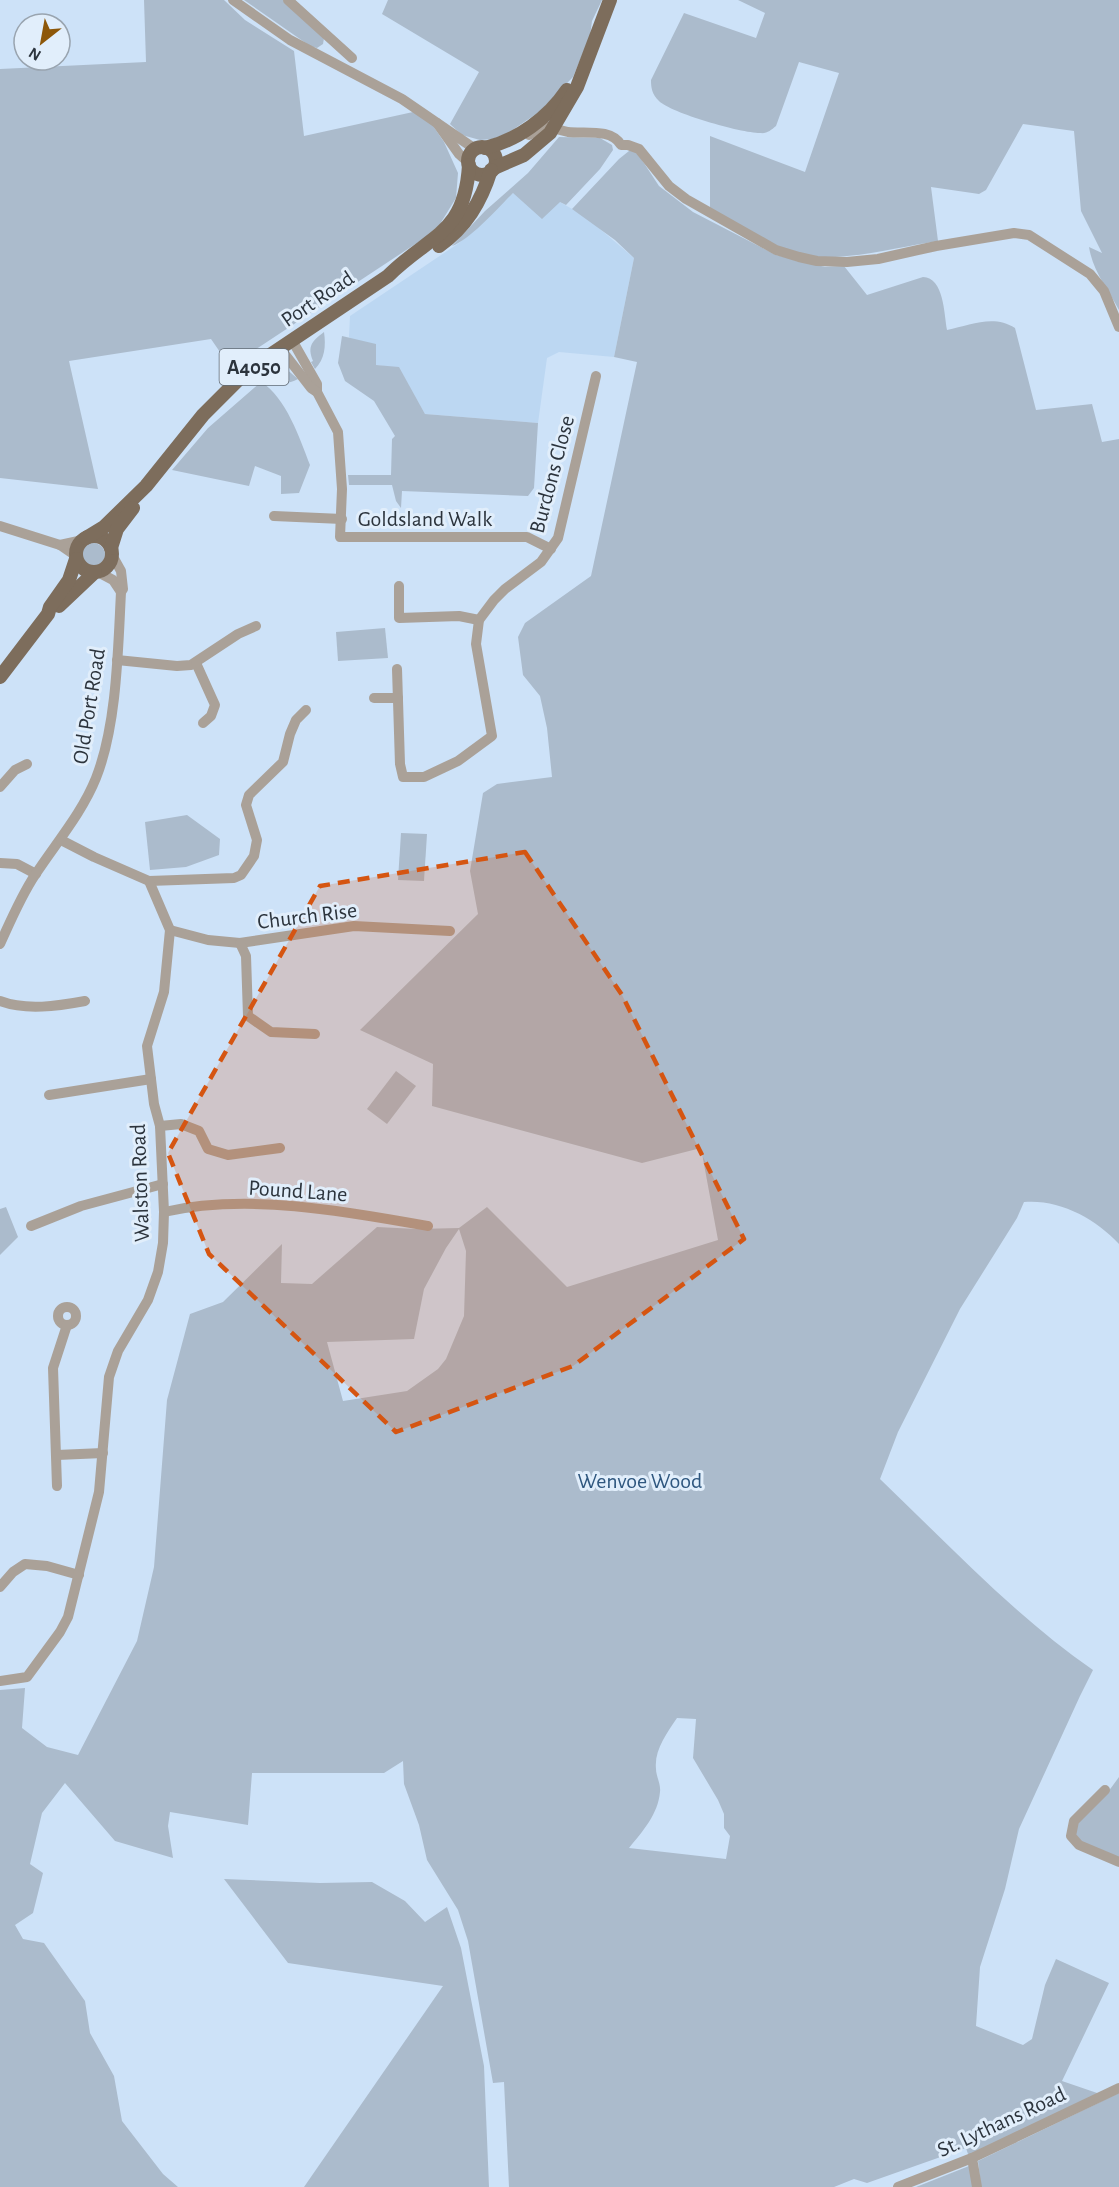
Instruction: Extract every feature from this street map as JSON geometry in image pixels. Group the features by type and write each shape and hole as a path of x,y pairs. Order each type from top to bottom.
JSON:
{"main road":[{"path":"581,72 547,114 519,134 501,143 480,148 469,155 471,169 484,174 518,159 545,138 577,87 610,0"},
{"path":"480,148 494,154 493,169"},
{"name":"Port Road","path":"48,614 69,580 77,546 104,526 146,486 203,414 238,380 286,344 388,276 400,264 434,241 452,223 463,202 469,164"},
{"name":"Port Road","path":"388,276 404,270 445,242 461,227 480,201 493,169"},
{"name":"Port Road","path":"0,677 48,614 96,572 108,565 117,529 141,497 146,486"},
{"path":"85,539 99,537 108,543 112,551"},
{"path":"76,558 83,569 96,572"}],"street":[{"path":"233,0 273,30 321,58 416,107 437,123 480,148"},
{"path":"288,0 352,58"},
{"path":"321,58 331,39"},
{"path":"437,123 449,142 469,164"},
{"path":"519,134 529,135 544,126 567,132 606,134 618,140 621,145 628,144 639,149 669,186 686,199 776,250 817,261 847,262 878,259 936,246 1014,233 1029,235 1090,274 1104,291 1119,327"},
{"name":"Goldsland Walk","path":"286,344 311,388 317,392 338,432 342,519 340,537 527,537 551,549"},
{"name":"Burdons Close","path":"479,620 500,594 541,562 558,538 596,376"},
{"path":"274,516 342,519"},
{"path":"0,526 60,545 76,558"},
{"path":"60,545 85,539"},
{"name":"Old Port Road","path":"0,944 22,897 61,840 90,791 102,760 117,660 123,589 121,571 112,551"},
{"path":"96,572 113,580 121,592"},
{"path":"398,669 400,764 403,777 424,777 458,761 492,736 476,644 479,620 459,616 399,618 399,586"},
{"path":"117,660 177,666 196,663 238,634 256,626"},
{"path":"196,663 215,705 211,716 203,723"},
{"path":"374,698 398,698"},
{"path":"61,840 149,881 234,878 241,875 254,856 257,840 246,804 249,795 283,762 296,720 306,710"},
{"path":"0,787 15,770 27,764"},
{"path":"0,863 17,864 36,874"},
{"name":"Walston Road","path":"0,1681 27,1677 65,1623 99,1492 108,1377 118,1352 148,1300 158,1272 163,1243 163,1184 159,1126 147,1046 164,992 170,930 149,881"},
{"name":"Church Rise","path":"170,930 208,940 240,943 354,926 450,931"},
{"path":"240,943 246,956 248,1016 271,1032 315,1034"},
{"path":"0,1001 25,1006 64,1005 85,1001"},
{"path":"49,1095 151,1079"},
{"path":"159,1126 181,1124 199,1131 208,1149 228,1155 280,1148"},
{"path":"31,1226 81,1206 163,1184"},
{"name":"Pound Lane","path":"164,1212 194,1206 278,1206 372,1216 428,1226"},
{"path":"57,1486 53,1368 67,1325"},
{"path":"57,1455 103,1453"},
{"path":"0,1587 13,1572 25,1564 47,1566 79,1575"},
{"path":"1105,1790 1074,1821 1071,1836 1079,1845 1119,1862"},
{"name":"St. Lythans Road","path":"898,2187 972,2158 1119,2088"},
{"path":"972,2158 977,2187"}],"highlighted area":[{"path":"525,852 622,995 744,1239 573,1366 396,1432 209,1254 168,1153 320,886"}],"shaded area":[{"path":"513,193 560,202 586,217 634,258 614,357 559,352 547,358 538,423 425,414 399,368 376,365 349,337 350,316 459,243"}],"green space":[{"path":"144,0 224,0 245,20 294,51 304,136 413,112 431,123 444,142 458,173 456,198 440,224 429,235 247,355 231,368 211,339 69,361 98,489 0,478 0,69 12,68 12,72 72,72 72,66 146,62"},
{"path":"244,0 283,0 324,38 323,44 317,48 310,46"},
{"path":"388,0 602,0 592,21 590,36 573,77 539,112 508,133 492,139 480,140 462,135 450,124 479,72 382,14"},
{"path":"738,0 1119,0 1119,310 1097,272 1091,256 1089,247 1102,253 1081,211 1074,131 1023,124 986,190 979,194 931,187 938,241 851,256 801,255 767,242 710,209 710,136 805,172 839,73 799,62 776,126 765,133 738,130 707,122 677,111 659,101 652,91 651,80 684,13 756,38 765,13"},
{"path":"559,137 600,138 612,145 613,150 600,169 566,205 560,202 542,219 513,193 475,231 452,246 485,211 528,173"},
{"name":"Wenvoe Wood","path":"629,151 636,151 659,186 693,212 776,255 825,267 844,266 867,295 923,277 930,279 935,283 942,298 947,330 990,321 1015,328 1036,410 1092,404 1102,442 1119,439 1119,1244 1099,1226 1076,1212 1050,1204 1024,1202 1017,1218 960,1309 898,1432 880,1479 1010,1603 1064,1649 1093,1670 1019,1829 1005,1889 980,1967 976,2026 1023,2045 1032,2039 1045,1985 1056,1959 1109,1983 1062,2081 1100,2094 969,2157 966,2148 867,2183 854,2179 834,2187 509,2187 504,2082 493,2083 468,1941 458,1910 427,1860 419,1825 404,1784 403,1761 384,1773 252,1773 248,1825 170,1812 168,1826 173,1858 115,1841 65,1783 42,1813 30,1864 43,1873 33,1913 15,1925 23,1939 44,1943 85,2001 90,2033 114,2076 122,2121 163,2174 178,2187 0,2187 0,1690 25,1688 22,1728 47,1747 78,1755 137,1641 154,1567 167,1400 190,1314 223,1302 282,1244 281,1283 312,1284 377,1227 459,1228 487,1207 567,1287 718,1240 701,1148 642,1163 432,1106 433,1064 360,1030 478,914 470,871 483,793 497,784 552,777 547,728 540,696 523,675 518,637 525,623 591,576 637,362 614,357 634,258 615,240 572,209","holes":["459,1229 466,1251 464,1316 446,1359 438,1369 407,1391 343,1401 327,1342 414,1339 424,1289","677,1718 696,1719 693,1758 724,1814 724,1828 730,1836 726,1859 629,1848 649,1822 659,1800 657,1755"]},
{"path":"324,332 324,352 315,369 311,362 313,361 311,348 314,341"},
{"path":"342,336 376,344 376,365 399,367 425,414 538,423 534,488 528,496 402,491 401,508 396,501 392,485 349,485 348,475 391,475 392,439 395,436 374,401 345,381 338,363"},
{"path":"275,366 285,368 298,379 280,383 261,376"},
{"path":"261,382 270,389 285,408 310,465 299,493 281,494 281,476 255,466 249,486 172,470 208,428"},
{"path":"93,543 101,547 105,555 101,563 93,567 85,563 81,555 85,547"},
{"path":"385,628 388,658 338,661 336,632"},
{"path":"187,815 220,839 219,855 186,867 150,870 145,822"},
{"path":"401,833 427,834 424,881 398,880"},
{"path":"396,1071 416,1086 387,1124 367,1109"},
{"path":"6,1207 18,1237 0,1255 0,1209"},
{"path":"1119,1777 1119,1860 1079,1844 1073,1830"},
{"path":"224,1879 320,1883 372,1882 405,1901 425,1922 447,1907 461,1948 484,2066 489,2187 304,2187 443,1986 288,1963"},
{"path":"1119,2093 1119,2187 981,2187 978,2161"},
{"path":"969,2166 974,2187 916,2187"}]}
